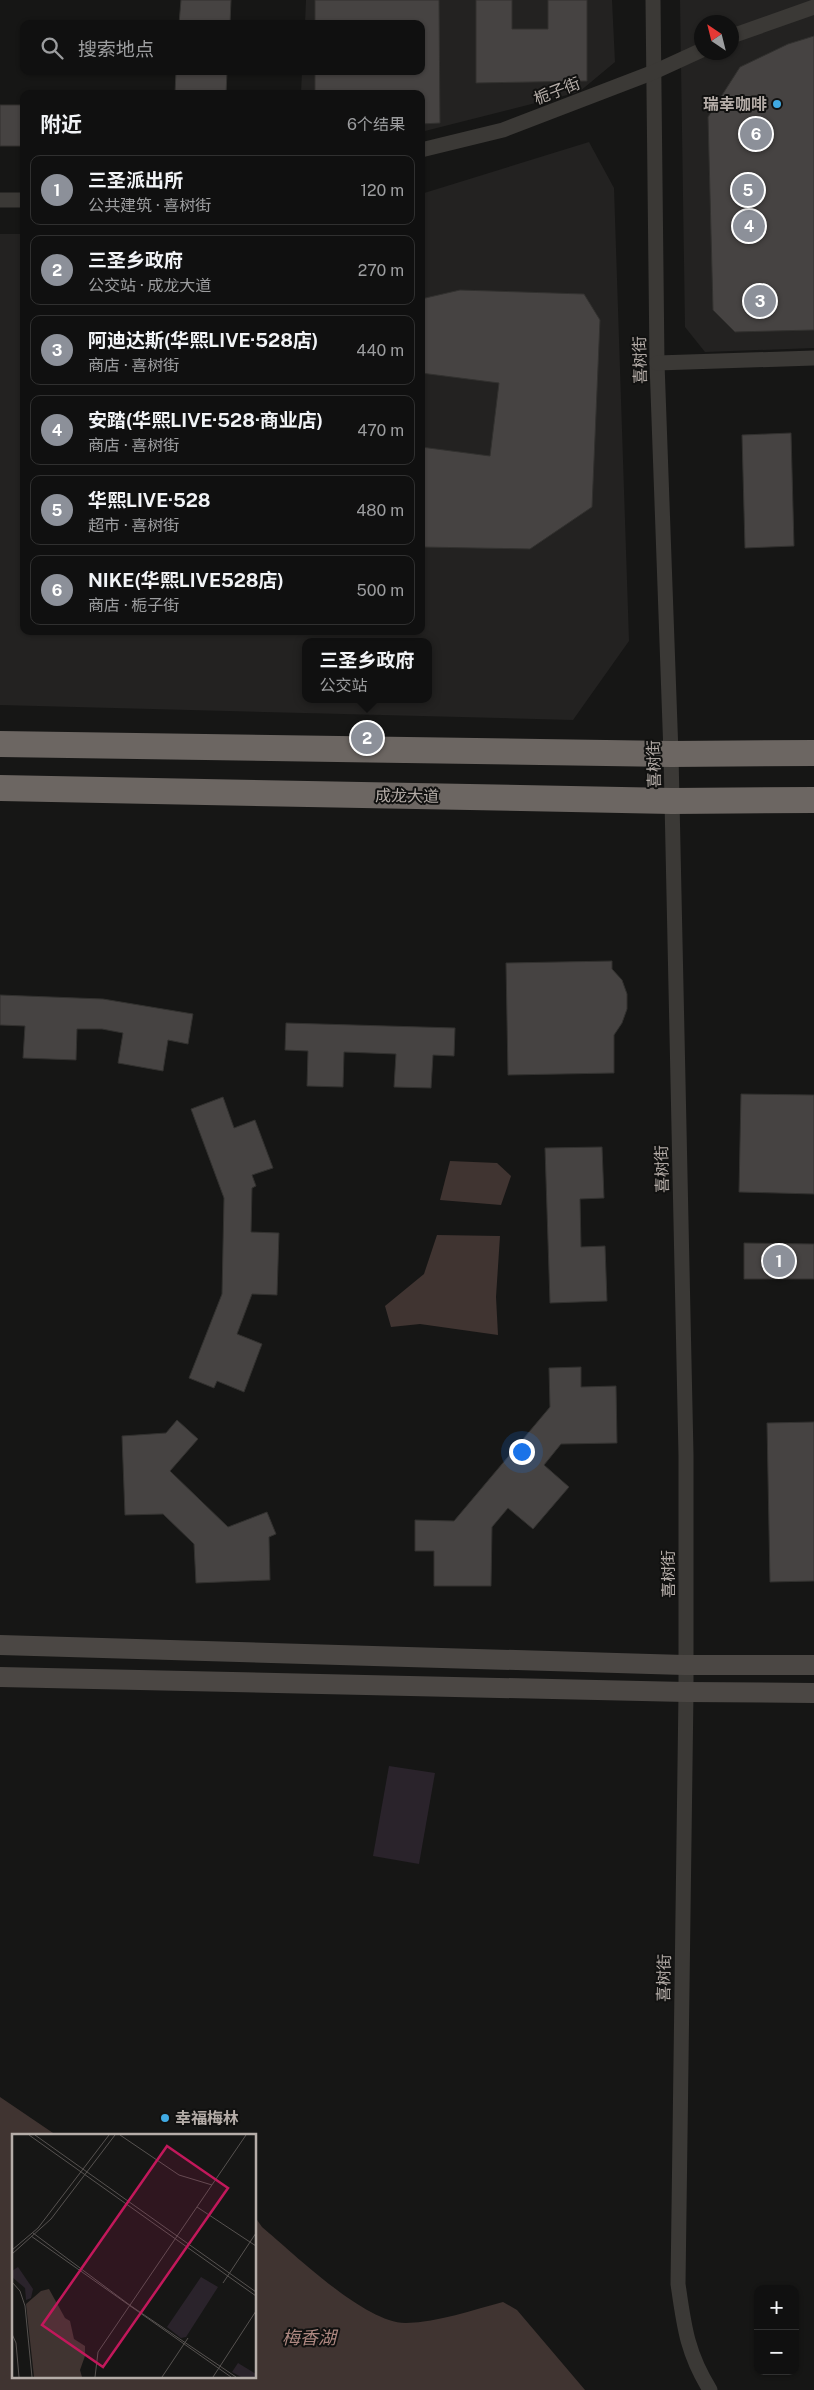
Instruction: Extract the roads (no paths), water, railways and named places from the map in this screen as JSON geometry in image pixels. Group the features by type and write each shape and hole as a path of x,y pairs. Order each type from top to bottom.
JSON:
{"highway":[{"path":"0,744 671,754 814,754"},
{"name":"成龙大道","path":"0,788 672,801 814,800"}],"street":[{"name":"喜树街","path":"653,0 657,363 671,754 686,1456 684,1665 686,1692 678,2284 686,2337 698,2370 710,2390"},
{"path":"739,34 814,7"},
{"name":"栀子街","path":"425,149 503,130 654,72 694,54"},
{"path":"0,200 20,200"},
{"path":"657,363 814,358"},
{"path":"0,1645 684,1665 814,1665"},
{"path":"0,1677 686,1692 814,1693"}],"water":[{"path":"450,1161 497,1163 511,1176 501,1205 440,1200"},
{"path":"437,1235 500,1236 496,1297 498,1335 420,1324 391,1327 385,1306 424,1274"},
{"name":"梅香湖","path":"0,2097 55,2134 12,2134 12,2378 256,2378 256,2218 262,2227 331,2285 371,2312 390,2320 406,2323 431,2320 503,2302 517,2310 585,2390 0,2390"}],"place":[{"name":"瑞幸咖啡","path":"777,104"},
{"name":"NIKE(华熙LIVE528店)","path":"756,134"},
{"name":"华熙LIVE·528","path":"748,190"},
{"name":"安踏(华熙LIVE·528·商业店)","path":"749,226"},
{"name":"阿迪达斯(华熙LIVE·528店)","path":"760,301"},
{"name":"三圣乡政府","path":"367,738"},
{"name":"三圣派出所","path":"779,1261"},
{"name":"幸福梅林","path":"165,2118"}]}
